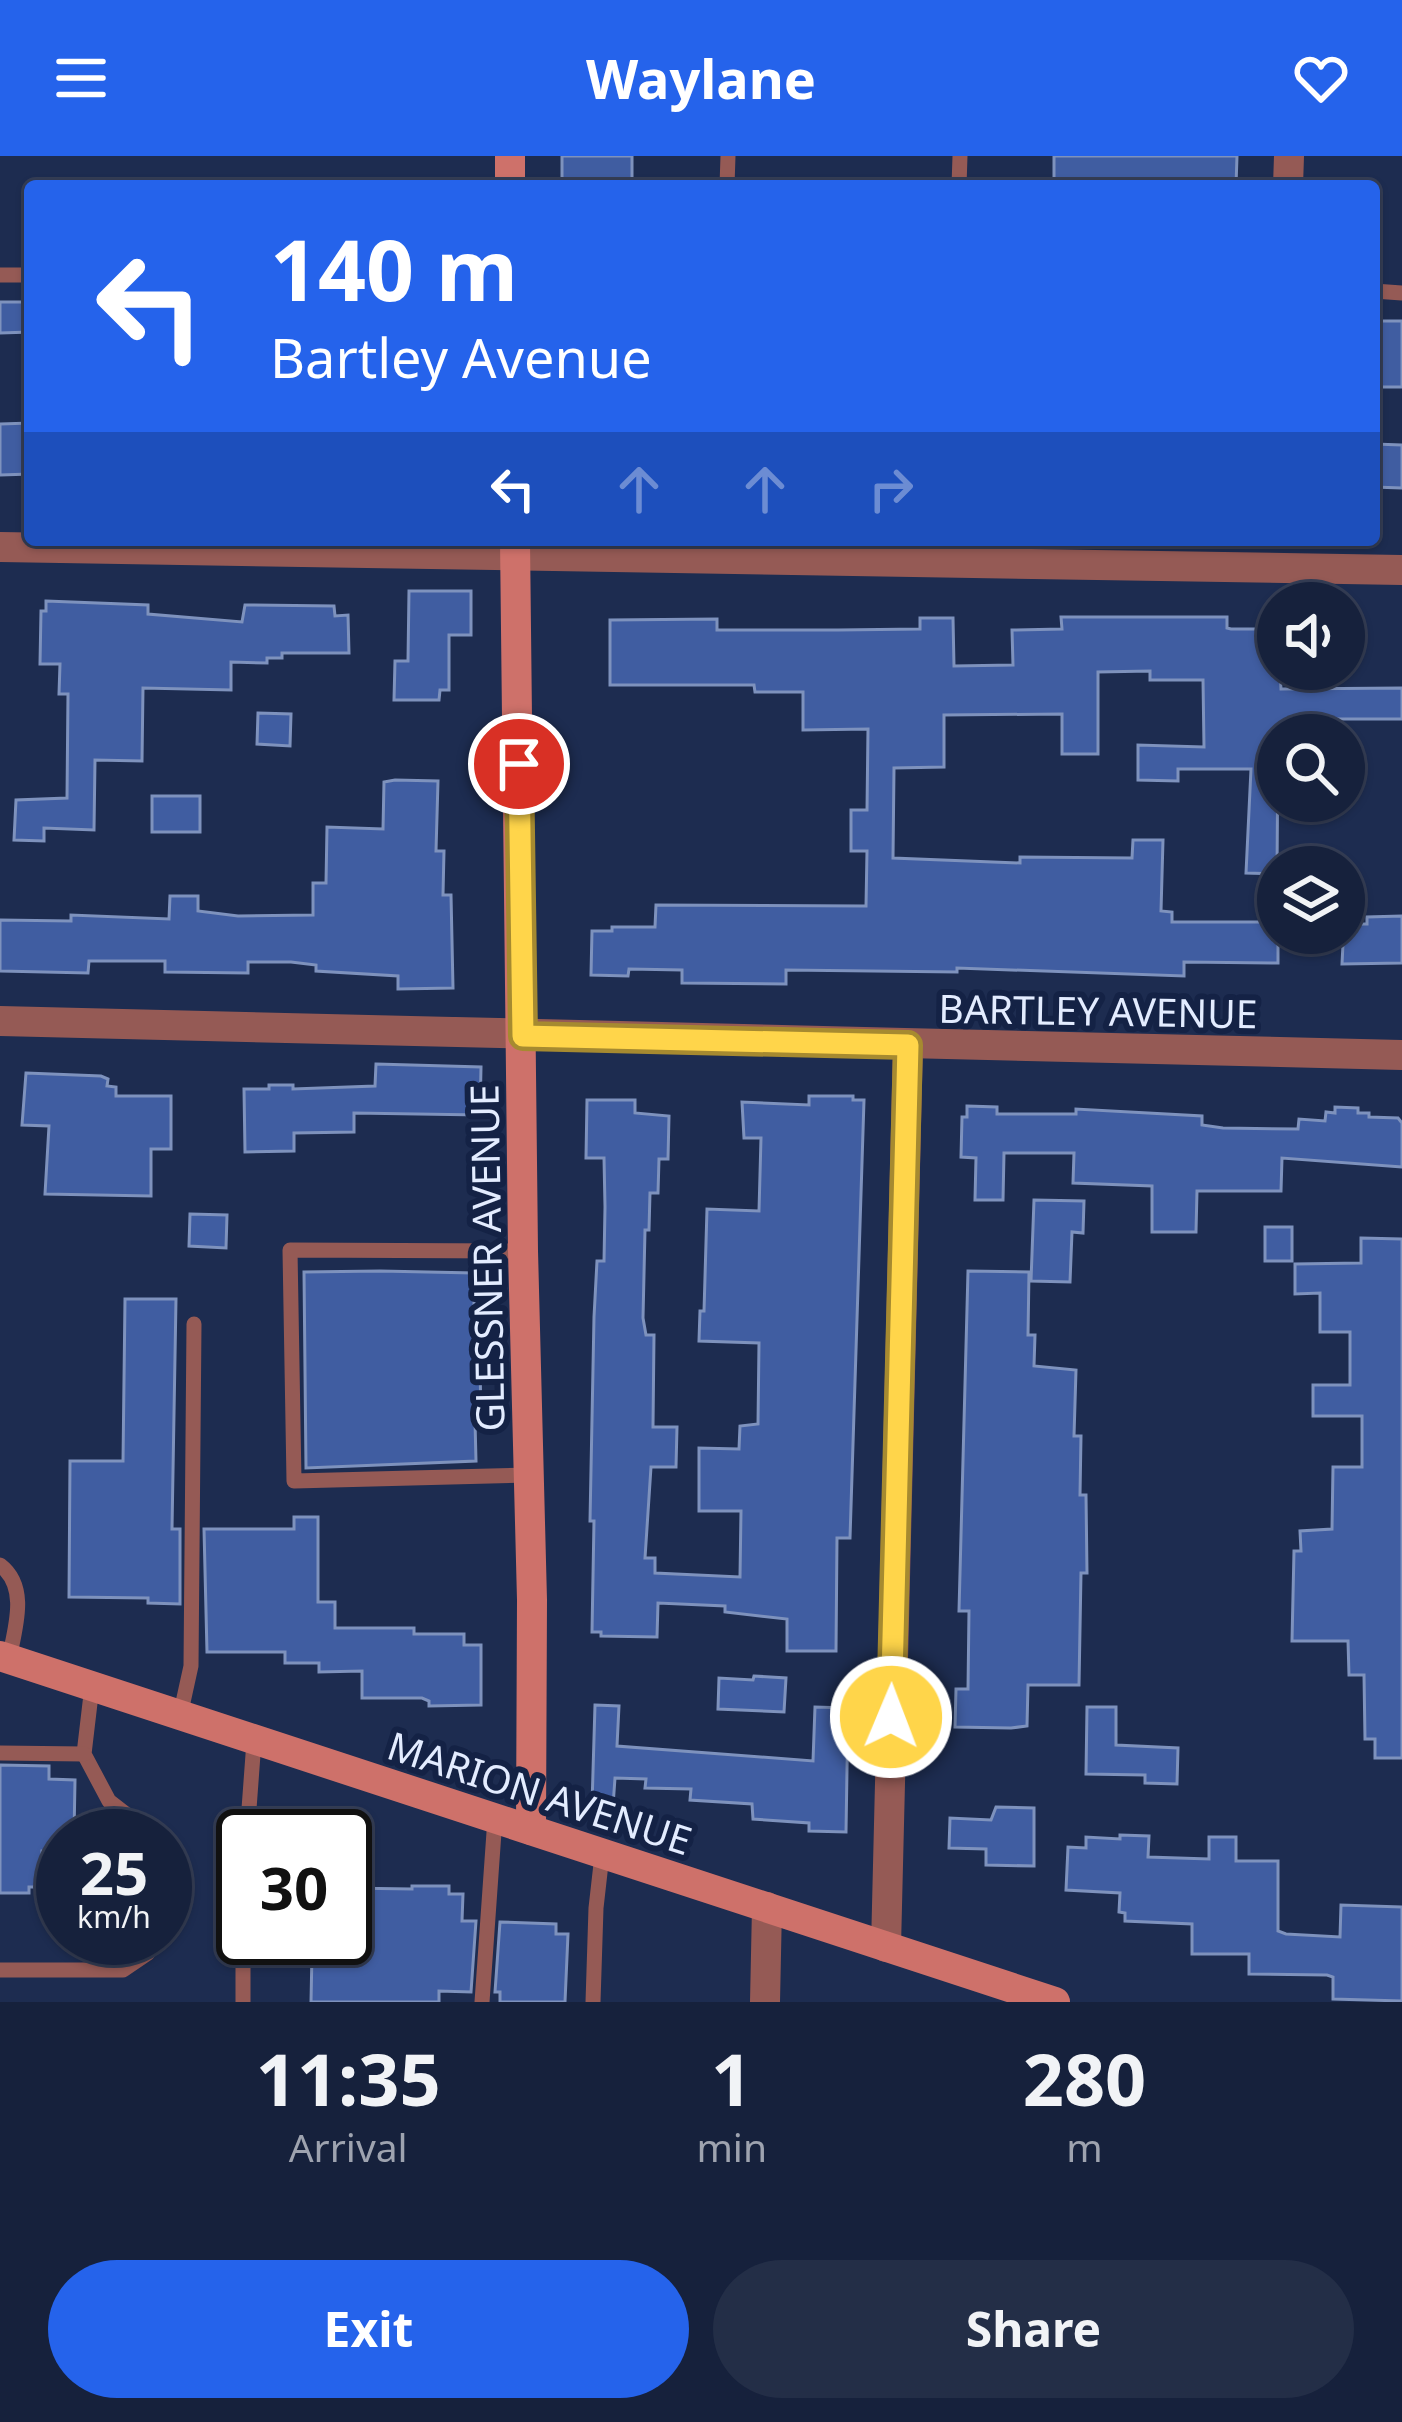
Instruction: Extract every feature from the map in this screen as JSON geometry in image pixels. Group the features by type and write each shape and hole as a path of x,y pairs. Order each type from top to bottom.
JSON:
{"street":[{"path":"0,547 1279,553 1402,570"},
{"name":"GLESSNER AVENUE","path":"516,547 531,1831"},
{"name":"BARTLEY AVENUE","path":"0,1021 1402,1055"},
{"path":"886,1947 908,1045"},
{"name":"MARION AVENUE","path":"4,1658 1055,2002"},
{"path":"765,2002 767,1907"}],"lane":[{"path":"523,1251 290,1250 294,1481 528,1474"},
{"path":"180,1716 191,1666 194,1324"},
{"path":"0,1565 18,1592 4,1658"},
{"path":"92,1686 84,1754 109,1801 119,1809"},
{"path":"249,1809 254,1741"},
{"path":"0,1753 84,1754"},
{"path":"482,2002 495,1818"},
{"path":"593,2002 602,1855"},
{"path":"0,1970 123,1970 130,1965"},
{"path":"243,1965 243,2002"}],"building":[{"path":"562,156 632,156 632,180 562,180"},
{"path":"1054,156 1237,156 1236,180 1054,180"},
{"path":"0,302 24,302 24,332 0,333"},
{"path":"1380,321 1402,321 1402,387 1380,387"},
{"path":"24,423 24,474 0,475 0,424"},
{"path":"1380,444 1402,445 1402,488 1380,487"},
{"path":"409,591 471,591 471,635 449,635 449,690 440,690 439,700 394,700 395,661 408,661"},
{"path":"46,601 148,605 148,614 242,622 245,605 334,606 335,616 348,615 349,653 282,653 282,658 267,658 267,663 231,662 231,690 143,688 142,761 95,760 94,830 44,828 44,841 14,840 16,800 67,798 68,694 59,694 60,664 40,664 41,611 46,611"},
{"path":"1061,617 1227,617 1227,628 1257,629 1257,690 1402,688 1402,719 1365,719 1365,714 1257,714 1257,822 1277,822 1277,846 1257,846 1257,873 1246,873 1251,769 1178,769 1178,781 1138,780 1138,745 1204,747 1203,680 1150,680 1150,671 1098,672 1098,754 1062,754 1062,714 944,715 944,767 894,768 893,858 1020,863 1020,857 1132,858 1133,840 1163,840 1161,911 1172,912 1172,922 1257,922 1257,954 1278,954 1278,963 1184,962 1184,976 957,968 957,972 786,970 786,984 682,983 682,970 629,969 628,976 591,975 592,931 655,927 656,905 866,906 867,851 851,851 851,810 867,810 868,729 803,730 803,692 755,692 754,685 610,685 610,620 717,619 717,630 838,630 920,629 920,618 953,618 954,666 1013,665 1012,630 1062,629"},
{"path":"258,713 291,714 290,746 257,744"},
{"path":"438,781 436,851 444,851 443,895 451,895 453,988 398,989 398,976 316,971 316,965 291,962 248,962 248,973 165,972 165,961 89,961 88,973 0,971 0,920 71,921 71,915 169,919 170,896 198,896 198,911 238,916 313,915 313,883 326,883 327,827 383,829 384,782"},
{"path":"152,796 200,796 200,832 152,832"},
{"path":"1402,916 1402,963 1342,964 1342,954 1365,954 1367,917"},
{"path":"376,1064 481,1067 480,1115 354,1113 354,1132 294,1133 294,1151 245,1152 244,1089 375,1086"},
{"path":"26,1073 101,1076 108,1079 107,1086 116,1087 116,1096 171,1096 171,1149 151,1149 151,1196 45,1194 49,1126 22,1125"},
{"path":"809,1096 864,1100 850,1538 837,1538 836,1651 787,1651 787,1619 725,1612 725,1606 658,1603 657,1637 601,1636 601,1632 592,1632 594,1521 590,1521 597,1261 604,1261 604,1158 586,1158 587,1100 635,1100 635,1113 669,1116 668,1159 659,1159 658,1193 650,1193 649,1230 645,1230 643,1318 646,1335 654,1335 653,1427 677,1427 676,1467 651,1467 645,1558 655,1558 655,1573 740,1577 741,1511 699,1511 699,1448 739,1449 740,1426 758,1424 759,1343 699,1341 707,1209 759,1211 761,1138 744,1138 742,1102 809,1105"},
{"path":"967,1106 997,1107 997,1114 1076,1114 1076,1109 1202,1116 1202,1125 1223,1128 1298,1129 1299,1119 1325,1121 1326,1112 1335,1113 1335,1107 1358,1108 1358,1113 1369,1113 1369,1117 1398,1118 1402,1123 1402,1167 1282,1158 1281,1191 1197,1191 1196,1232 1152,1232 1152,1186 1073,1183 1074,1153 1004,1153 1003,1200 975,1200 976,1158 961,1157 962,1117 967,1117"},
{"path":"1034,1200 1084,1201 1083,1233 1072,1232 1070,1282 1031,1281"},
{"path":"190,1214 227,1215 226,1248 189,1246"},
{"path":"1265,1227 1292,1227 1292,1261 1265,1261"},
{"path":"1361,1238 1402,1239 1402,1758 1375,1758 1375,1739 1365,1739 1364,1675 1349,1675 1348,1641 1292,1641 1294,1551 1301,1551 1300,1531 1332,1529 1333,1467 1362,1467 1362,1416 1313,1416 1313,1385 1350,1385 1350,1332 1320,1332 1320,1293 1295,1294 1295,1264 1361,1263"},
{"path":"968,1271 1029,1272 1028,1335 1035,1335 1034,1366 1076,1370 1074,1436 1081,1436 1087,1573 1081,1573 1079,1685 1028,1685 1027,1726 1011,1728 955,1727 956,1689 968,1689 969,1611 959,1611"},
{"path":"304,1272 474,1273 481,1421 475,1421 476,1461 306,1468"},
{"path":"125,1299 176,1299 172,1529 180,1529 180,1604 148,1603 148,1598 69,1597 70,1461 123,1461"},
{"path":"294,1517 318,1517 318,1602 335,1602 335,1628 414,1628 414,1634 464,1634 464,1645 481,1645 481,1705 429,1706 422,1698 362,1698 362,1671 319,1672 319,1663 285,1663 285,1652 207,1652 204,1529 294,1529"},
{"path":"754,1676 786,1678 784,1712 718,1709 719,1678 753,1680"},
{"path":"595,1705 619,1706 617,1746 813,1761 815,1707 848,1708 846,1832 809,1831 809,1823 753,1819 752,1804 690,1800 691,1789 645,1788 646,1779 615,1778 613,1806 592,1805"},
{"path":"1087,1707 1116,1707 1116,1745 1178,1748 1177,1784 1145,1783 1145,1775 1086,1774"},
{"path":"0,1765 49,1766 49,1779 75,1780 74,1809 36,1809 36,1887 29,1887 29,1893 0,1893"},
{"path":"996,1807 1034,1808 1034,1866 986,1865 986,1849 949,1848 950,1818 991,1820"},
{"path":"1120,1835 1149,1836 1148,1857 1209,1859 1209,1837 1236,1837 1236,1861 1278,1861 1278,1931 1286,1934 1340,1937 1341,1905 1402,1907 1402,2001 1333,1999 1333,1977 1327,1975 1249,1974 1249,1954 1192,1954 1192,1924 1125,1921 1125,1913 1119,1912 1120,1893 1066,1890 1068,1847 1086,1848 1086,1837 1120,1839"},
{"path":"449,1886 449,1894 463,1894 462,1921 476,1921 471,1992 439,1991 439,2002 311,2002 312,1965 372,1965 372,1888"},
{"path":"500,1922 556,1924 556,1934 568,1934 565,2002 500,2002 500,1992 495,1992"}],"route":[{"path":"519,764 523,1036 908,1045 891,1717"}]}
